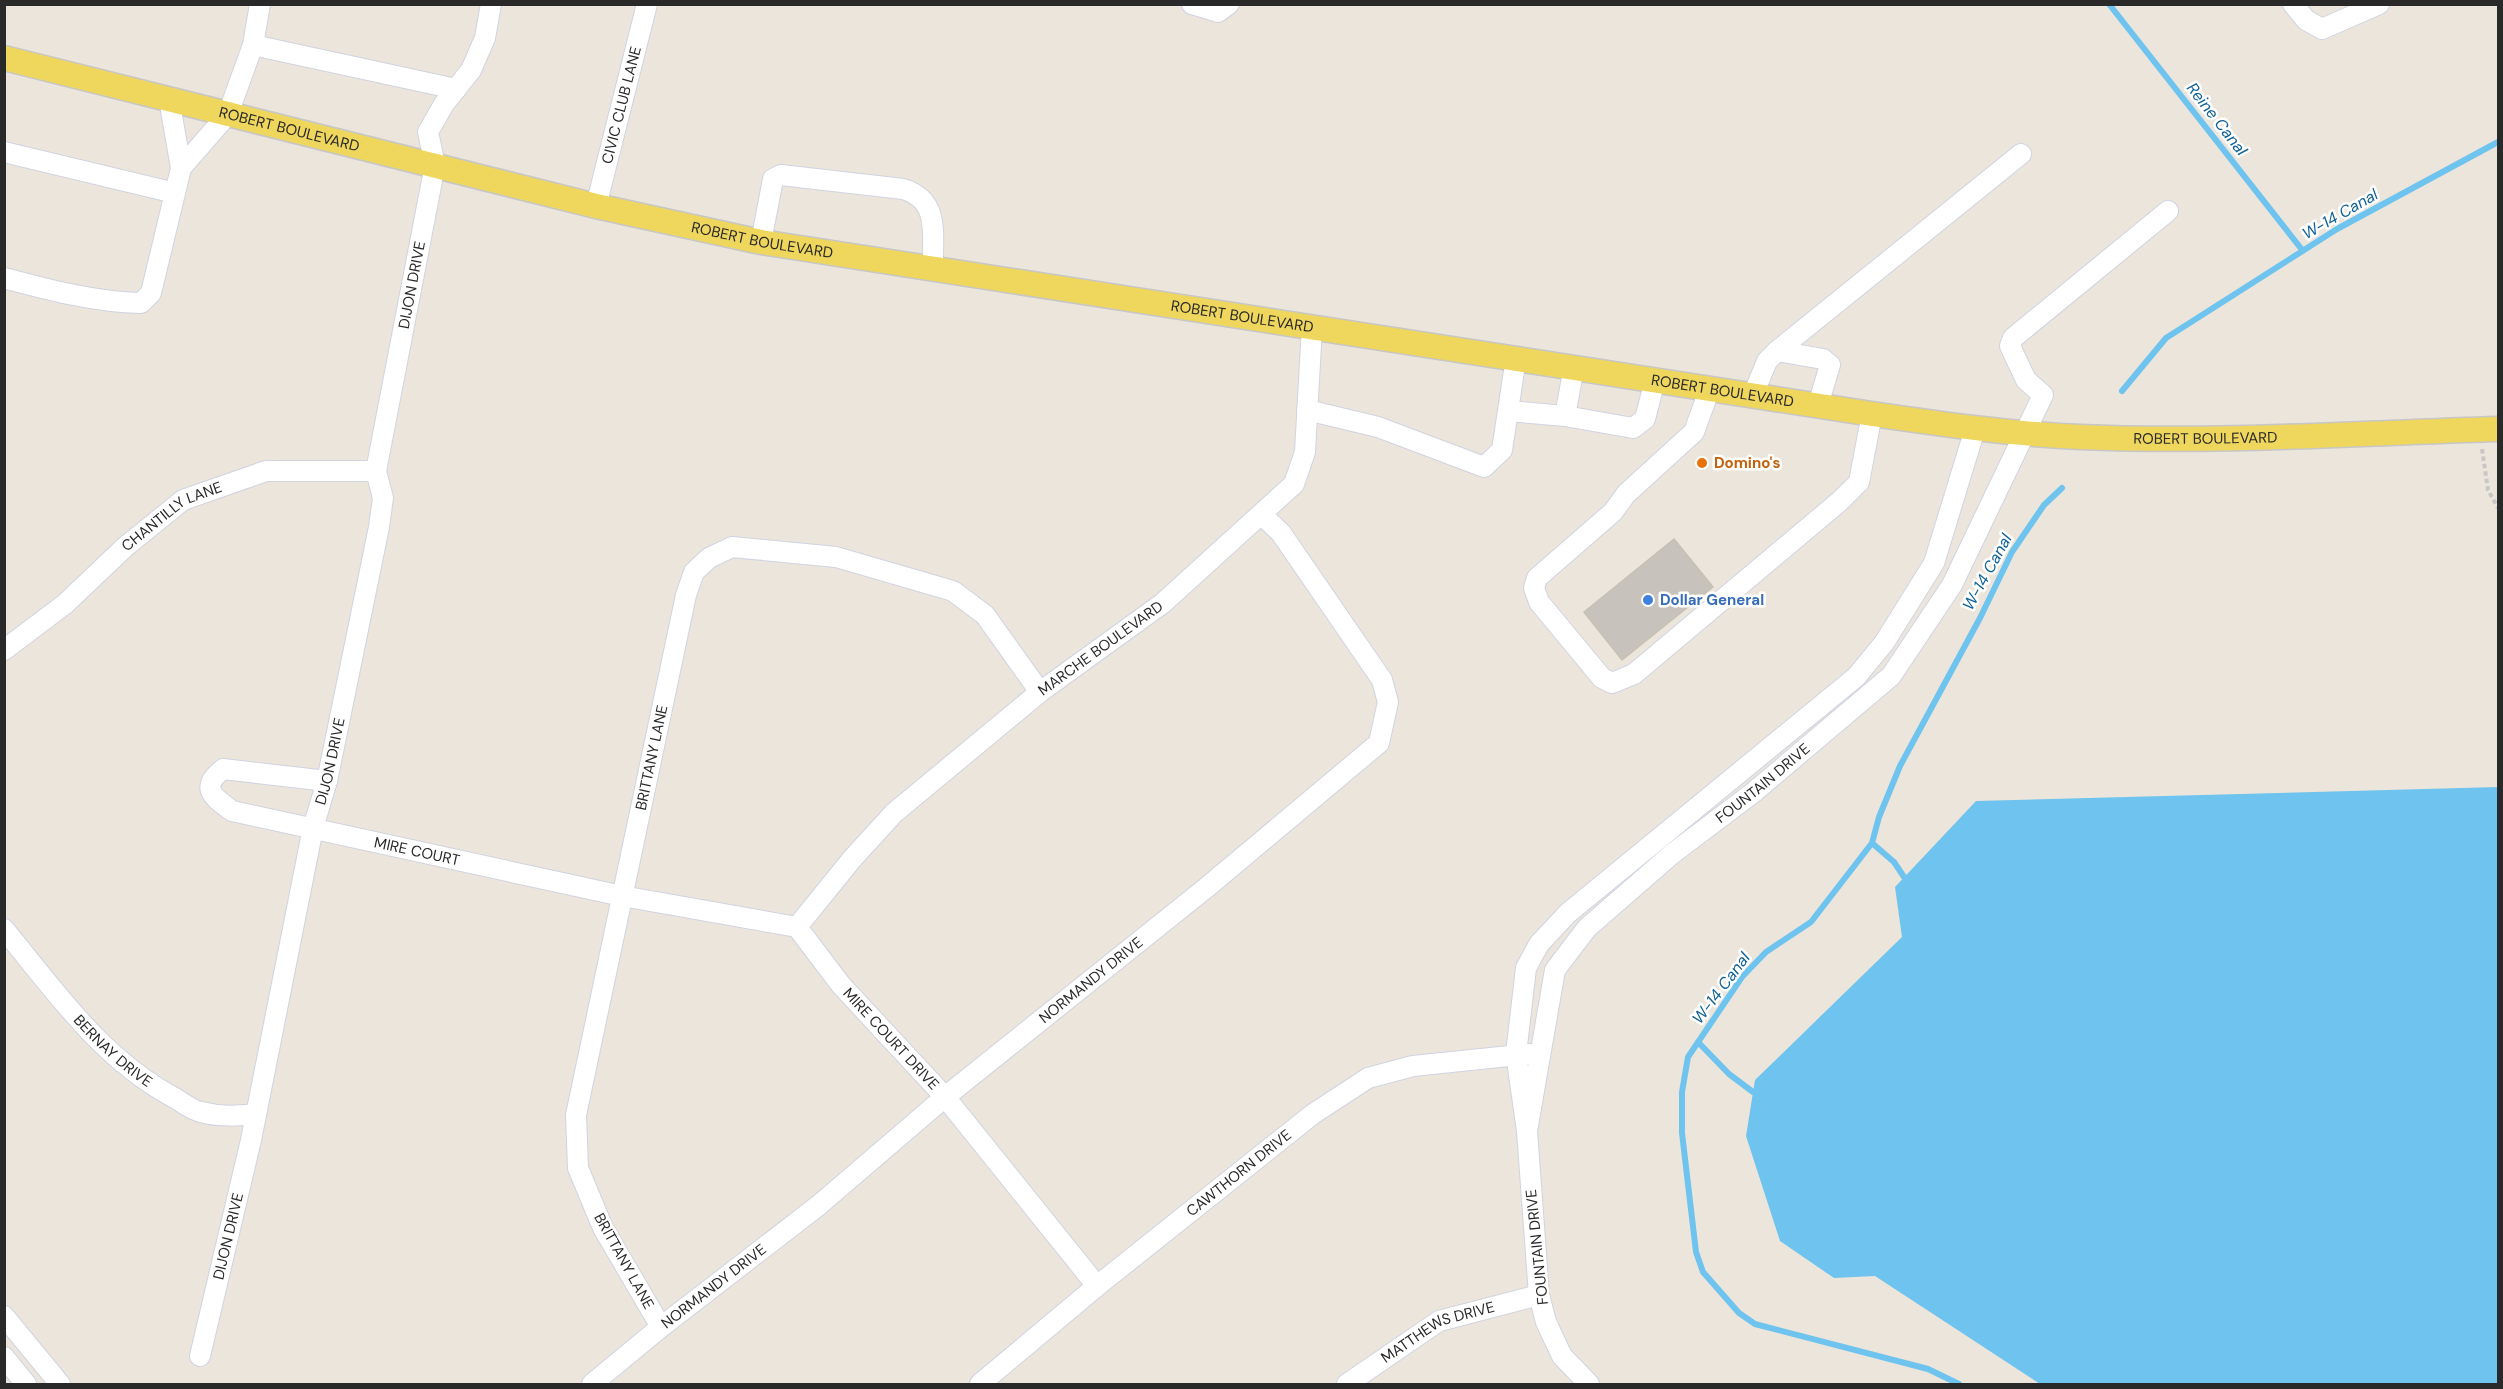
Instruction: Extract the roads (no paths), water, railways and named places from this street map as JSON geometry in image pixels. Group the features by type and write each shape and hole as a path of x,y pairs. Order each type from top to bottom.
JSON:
{"main road":[{"name":"ROBERT BOULEVARD","path":"4,58 596,206 761,242 1872,414 1975,429 2024,433 2183,439 2489,429"}],"street":[{"path":"181,168 228,114 253,45 260,4"},
{"path":"435,165 429,132 444,104 471,70 485,39 491,4"},
{"name":"CIVIC CLUB LANE","path":"596,206 647,4"},
{"path":"1192,4 1222,7"},
{"path":"2293,4 2306,20 2322,29 2379,4"},
{"path":"253,45 456,89"},
{"path":"4,278 59,292 121,303 141,303 151,293 181,168 170,99"},
{"path":"4,152 175,193"},
{"path":"1753,395 1767,361 1777,351 2021,154"},
{"name":"DIJON DRIVE","path":"200,1356 256,1114 313,828 327,781 384,498 376,471 435,165"},
{"path":"761,242 773,179 781,175 903,189 917,194 932,216 933,268"},
{"name":"FOUNTAIN DRIVE","path":"1527,1131 1555,970 1587,928 1649,873 1754,792 1891,676 1952,585 2043,395 2026,380 2010,346 2013,338 2168,211"},
{"name":"MARCHE BOULEVARD","path":"797,927 852,859 894,813 1040,692 1163,603 1294,484 1305,452 1312,327"},
{"path":"1777,351 1823,359 1830,365 1818,405"},
{"path":"1307,410 1378,427 1484,467 1502,450 1516,358"},
{"path":"1564,416 1574,367"},
{"path":"1509,411 1564,416 1634,428 1645,419 1655,380"},
{"path":"1710,388 1694,432 1626,494 1613,512 1537,578 1534,588 1539,602 1602,678 1612,683 1635,674 1840,501 1859,482 1872,414"},
{"name":"FOUNTAIN DRIVE","path":"1589,1384 1562,1356 1546,1322 1539,1295 1527,1131 1516,1054 1526,968 1539,944 1568,913 1856,677 1884,643 1934,564 1975,429"},
{"name":"CHANTILLY LANE","path":"4,650 65,604 125,547 183,500 266,471 376,471"},
{"name":"NORMANDY DRIVE","path":"592,1384 661,1327 819,1205 945,1097 1206,888 1379,743 1388,702 1382,680 1281,533 1262,515"},
{"name":"BRITTANY LANE","path":"661,1327 603,1228 578,1168 576,1115 686,595 694,572 709,558 732,547 836,557 953,591 986,615 1040,692"},
{"path":"1930,571 1952,585"},
{"name":"MIRE COURT","path":"327,781 223,769 212,778 209,788 214,798 232,811 622,896"},
{"path":"1636,857 1649,873"},
{"path":"622,896 797,927"},
{"name":"MIRE COURT DRIVE","path":"797,927 841,985 945,1097 1097,1286"},
{"name":"BERNAY DRIVE","path":"4,928 72,1012 106,1049 132,1070 199,1112 230,1117 256,1114"},
{"name":"CAWTHORN DRIVE","path":"980,1384 1097,1286 1313,1114 1368,1078 1413,1066 1516,1054 1540,1054"},
{"name":"MATTHEWS DRIVE","path":"1347,1384 1439,1321 1539,1295"},
{"path":"4,1316 60,1384"},
{"path":"4,1357 26,1384"}],"water":[{"path":"2498,787 2498,1384 2040,1384 1875,1276 1834,1278 1780,1241 1746,1136 1755,1080 1902,937 1895,887 1976,801"}],"waterway":[{"name":"Reine Canal","path":"2109,4 2303,251"},
{"name":"Reine Canal","path":"2122,391 2166,338 2337,229 2498,142"},
{"name":"W-14 Canal","path":"1959,1384 1928,1369 1755,1324 1739,1313 1703,1272 1696,1252 1682,1133 1682,1092 1688,1057 1742,977 1766,952 1811,922 1872,843 1879,817 1900,766 1980,618 2012,552 2044,505 2062,488"},
{"path":"1872,843 1894,862 1904,877"},
{"path":"1698,1042 1729,1074 1753,1092"}],"place":[{"name":"Domino's","path":"1702,463"},
{"name":"Dollar General","path":"1648,600"}]}
